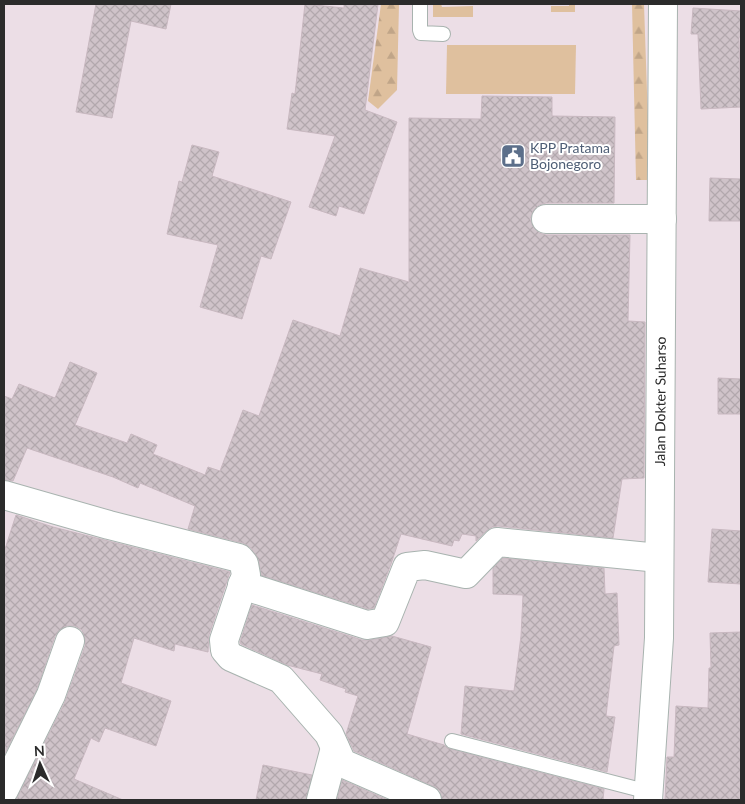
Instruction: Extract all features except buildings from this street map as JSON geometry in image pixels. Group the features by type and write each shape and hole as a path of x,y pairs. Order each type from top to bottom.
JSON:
{"street":[{"name":"Jalan Dokter Suharso","path":"648,796 659,638 663,4"},
{"path":"546,219 662,220"},
{"path":"4,495 239,558 244,564 246,575 224,640 224,650 231,657 281,679 329,734 342,763 428,800"},
{"path":"242,585 367,626 385,622 407,567 425,565 466,574 497,542 659,558"},
{"path":"4,790 51,695 70,641"},
{"path":"321,800 335,748"}],"lane":[{"path":"420,4 421,33 443,34"},
{"path":"452,741 648,796"}],"green space":[{"path":"381,4 399,4 397,90 378,109 368,101"},
{"path":"433,4 441,4 442,7 473,6 473,17 433,17"},
{"path":"569,4 575,4 575,12 551,12 551,6 569,6"},
{"path":"632,4 644,4 650,180 636,180"},
{"path":"447,45 576,45 575,94 446,94"}],"place":[{"name":"KPP Pratama Bojonegoro","path":"513,156"}]}
